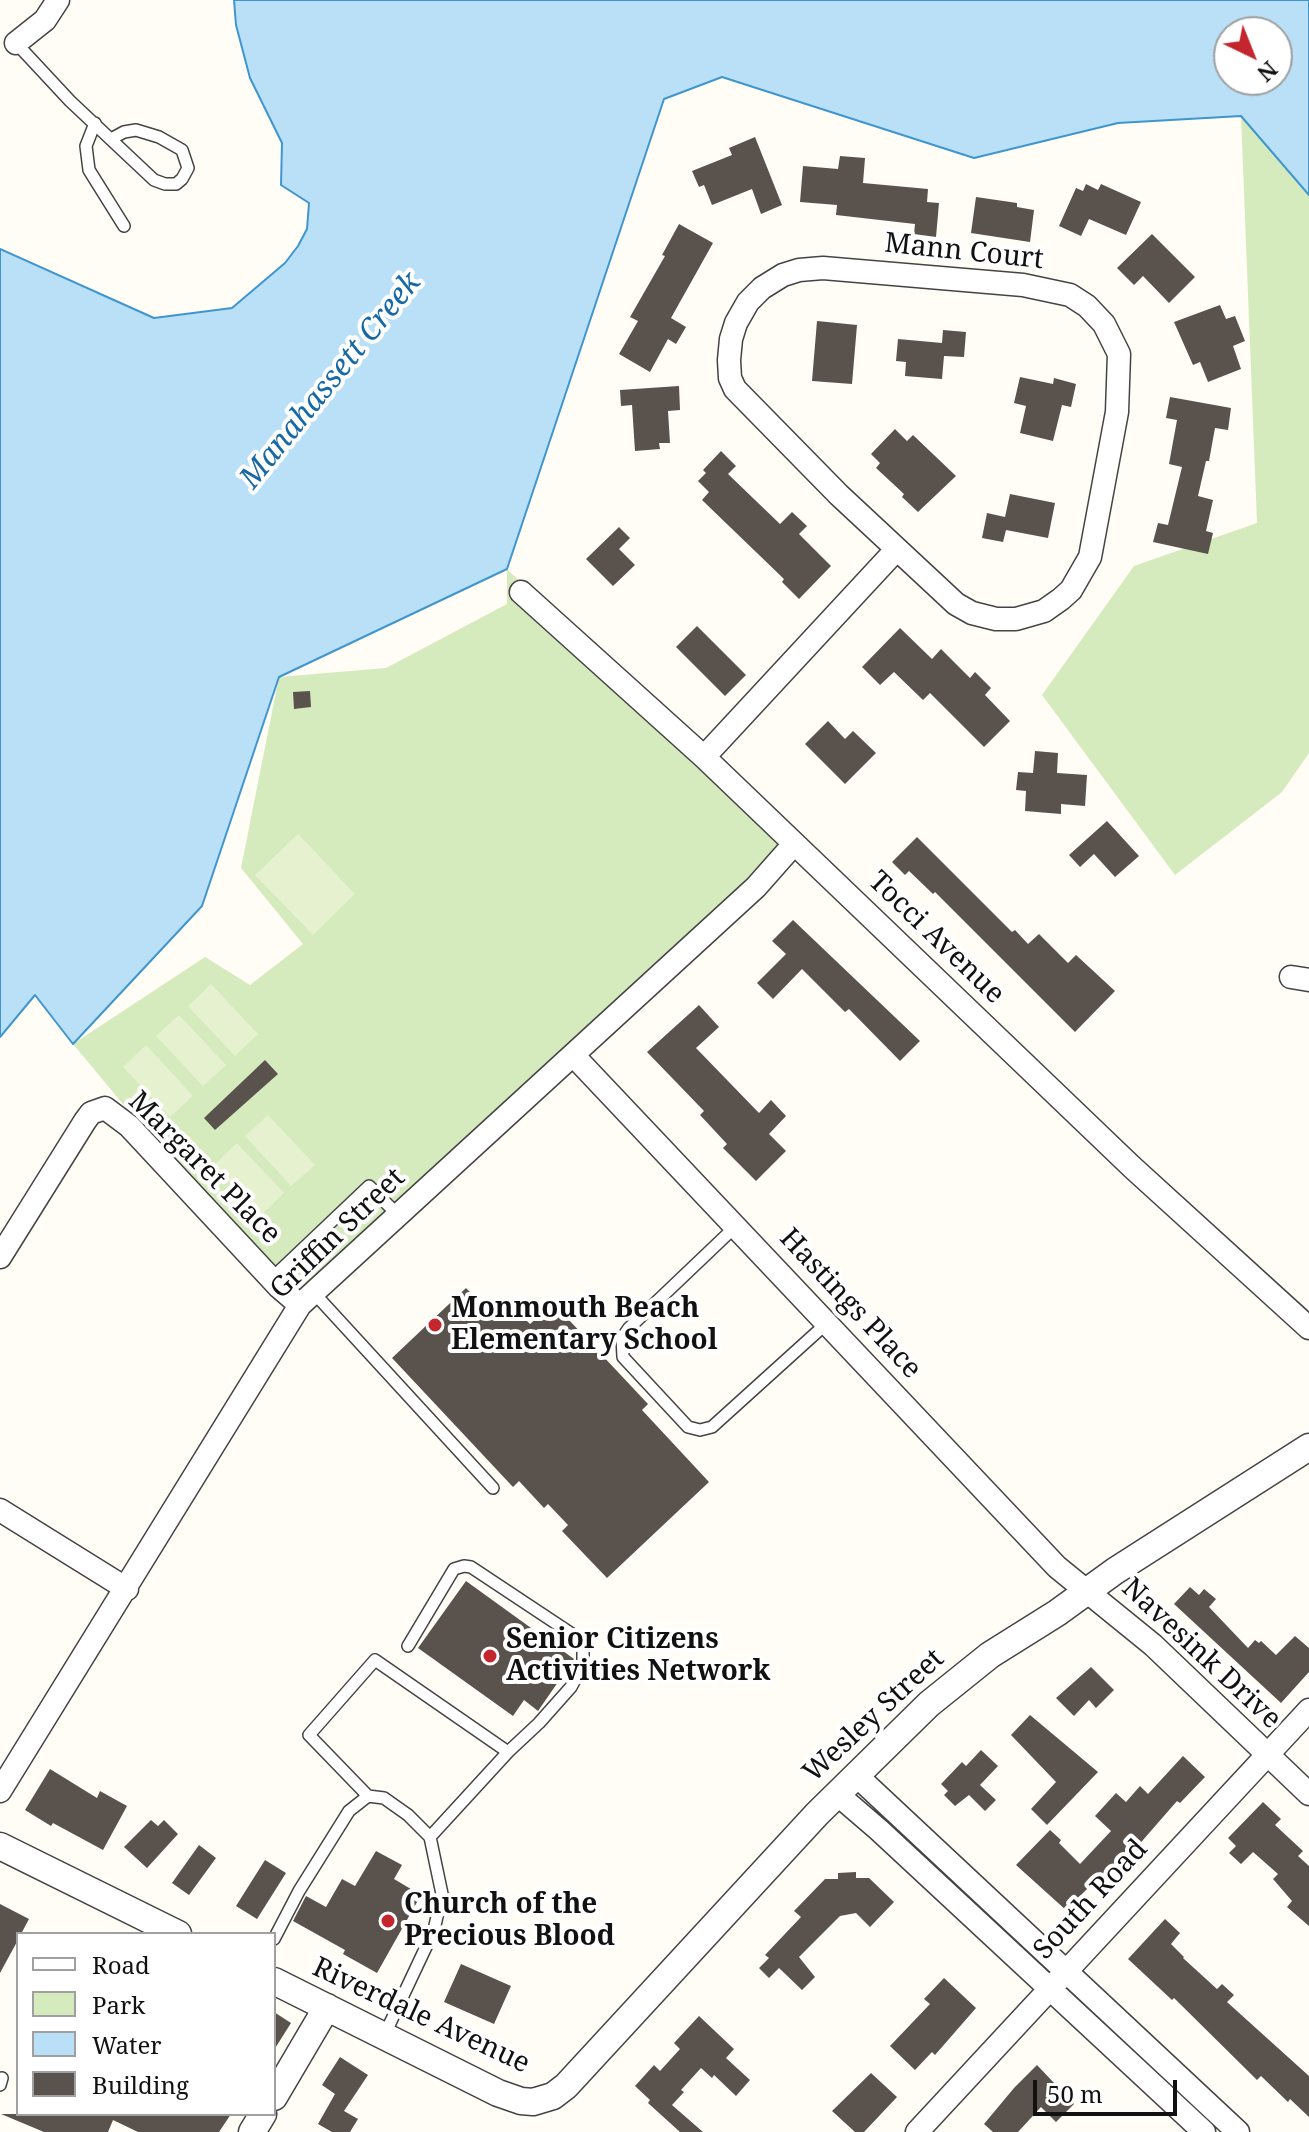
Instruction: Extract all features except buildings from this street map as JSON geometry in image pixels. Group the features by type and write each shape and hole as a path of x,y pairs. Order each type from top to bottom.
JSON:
{"street":[{"path":"16,43 45,20 58,0"},
{"name":"Mann Court","path":"823,268 1023,285 1070,295 1087,306 1110,332 1119,354 1120,382 1093,548 1085,570 1071,590 1044,611 1026,618 996,619 972,613 956,604 896,550 735,389 730,378 731,339 748,302 762,288 783,275 823,268"},
{"path":"704,757 896,550"},
{"name":"Tocci Avenue","path":"521,592 704,757 1132,1167 1309,1328"},
{"name":"Griffin Street","path":"0,1791 307,1299 756,887 794,844"},
{"name":"Hastings Place","path":"573,1055 1057,1567 1088,1591"},
{"name":"Margaret Place","path":"0,1257 85,1121 99,1108 114,1113 129,1126 271,1279 307,1299"},
{"name":"Wesley Street","path":"542,2100 566,2086 837,1794 929,1704 966,1673 1309,1447"},
{"path":"0,1510 127,1589"},
{"name":"Navesink Drive","path":"1088,1591 1153,1645 1309,1794"},
{"name":"South Road","path":"917,2132 1309,1710"},
{"path":"857,1776 1238,2132"},
{"path":"837,1794 1202,2130 1215,2110"},
{"path":"0,1846 174,1932"},
{"name":"Riverdale Avenue","path":"276,1982 498,2093 521,2101 542,2100"},
{"path":"276,2094 327,2007"}],"lane":[{"path":"16,43 111,139 154,180 176,184 188,168 182,150 159,137 136,130 111,139"},
{"path":"95,123 86,146 89,170 124,226"},
{"path":"271,1279 369,1186 398,1215"},
{"path":"736,1226 622,1338 623,1357 688,1427 700,1430 712,1427 827,1323"},
{"path":"307,1299 493,1488"},
{"path":"408,1646 454,1569 464,1566 471,1567 583,1644 583,1665 571,1687 430,1837"},
{"path":"384,2036 434,1930 442,1894 430,1837 408,1815 384,1798 368,1796 309,1735 375,1660 508,1752"},
{"path":"276,1935 299,1891 349,1811 368,1796"}],"green space":[{"path":"1241,116 1309,195 1309,753 1282,792 1175,875 1042,695 1134,566 1257,523"},
{"path":"507,569 792,850 292,1307 73,1044 205,957 250,985 303,944 241,868 279,677 386,668 507,604"},
{"path":"298,834 355,894 313,935 255,875"},
{"path":"211,984 258,1034 235,1056 188,1006"},
{"path":"179,1015 226,1065 203,1086 156,1036"},
{"path":"146,1045 193,1096 170,1117 123,1067"},
{"path":"268,1115 315,1165 291,1186 245,1136"},
{"path":"237,1143 284,1193 261,1215 214,1165"}],"water":[{"name":"Manahassett Creek","path":"234,0 1309,0 1309,195 1241,116 1118,123 974,158 722,77 664,99 507,569 279,677 202,906 73,1044 35,995 0,1037 0,249 154,318 232,308 285,263 307,229 309,203 281,185 282,143 250,78 236,25"}],"place":[{"name":"Monmouth Beach Elementary School","path":"435,1325"},
{"name":"Senior Citizens Activities Network","path":"490,1656"},
{"name":"Church of the Precious Blood","path":"388,1921"}]}
